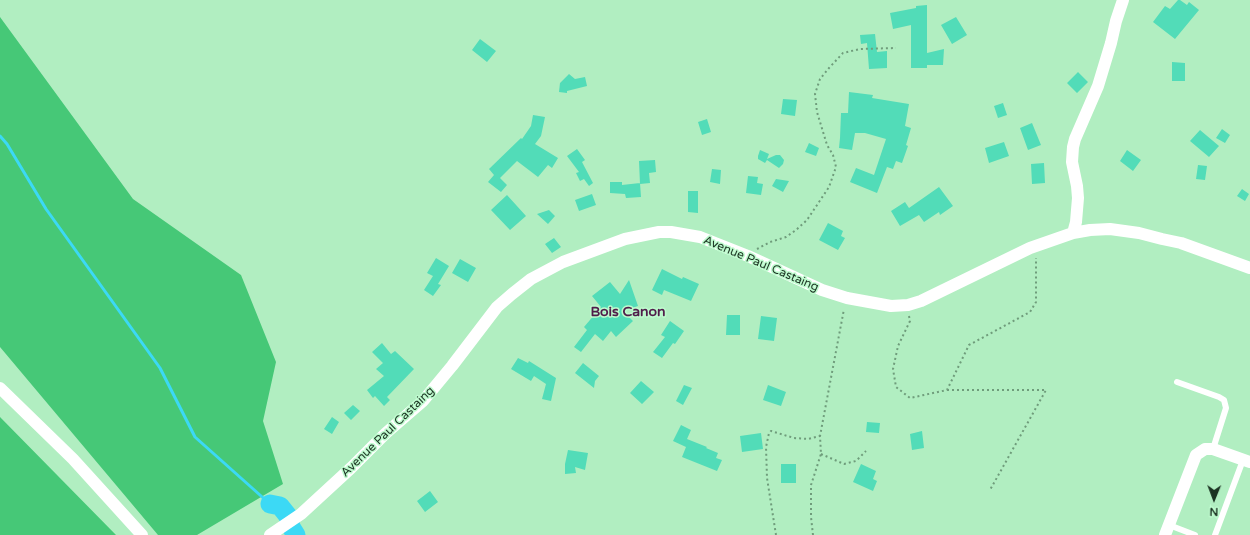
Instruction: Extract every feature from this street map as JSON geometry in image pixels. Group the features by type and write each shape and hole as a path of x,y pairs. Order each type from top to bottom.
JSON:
{"street":[{"path":"1073,233 1076,222 1078,198 1072,162 1072,147 1098,86 1123,0"},
{"name":"Avenue Paul Castaing","path":"270,535 301,514 386,433 423,401 497,307 531,279 563,262 625,239 659,232 671,232 700,237 748,256 822,290 847,298 891,306 921,301 1036,246 1073,233 1090,230 1110,229 1139,233 1181,244 1250,268"},
{"path":"0,388 73,459 142,535"},
{"path":"1167,530 1196,455 1205,449 1213,448 1246,461"}],"lane":[{"path":"1177,382 1224,400 1226,408 1213,448"},
{"path":"1215,535 1246,461"},
{"path":"1167,530 1195,535"}],"path":[{"path":"748,256 758,248 786,237 796,230 807,220 829,187 836,167 833,155 827,145 816,112 815,94 820,79 843,52 860,49 896,48"},
{"path":"947,390 969,345 1030,312 1036,302 1036,246"},
{"path":"813,535 810,517 811,485 821,454 820,436 847,298"},
{"path":"908,304 910,321 898,346 893,369 896,387 910,398 947,390 1046,390 990,490"},
{"path":"776,535 767,478 766,447 769,433 771,431 794,438 808,439 820,436"},
{"path":"821,454 844,464 856,461 866,451"}],"green space":[{"path":"0,17 133,199 241,275 276,362 263,421 283,484 197,535 158,535 0,347"},
{"path":"0,417 116,535 0,535"}],"building":[{"path":"1178,0 1187,5 1189,2 1199,10 1175,39 1153,22 1165,6 1170,9"},
{"path":"927,5 927,53 944,49 943,65 927,65 927,68 911,68 911,25 893,29 890,13 916,8 916,6"},
{"path":"956,17 967,35 952,44 941,25"},
{"path":"875,34 877,52 887,51 887,68 869,69 867,43 861,44 860,35"},
{"path":"480,39 496,51 487,62 472,50"},
{"path":"1172,62 1185,63 1185,81 1172,81"},
{"path":"1078,72 1088,82 1077,93 1067,83"},
{"path":"569,74 575,79 585,77 587,86 567,91 567,93 559,92 560,83"},
{"path":"849,92 873,95 872,98 909,104 905,126 911,128 906,145 908,146 902,163 896,161 893,169 887,167 877,193 850,182 856,168 874,175 886,139 865,133 855,133 852,150 839,148 841,113 848,113"},
{"path":"783,99 797,100 795,116 781,114"},
{"path":"1003,103 1007,115 998,118 994,106"},
{"path":"533,115 545,117 541,136 535,144 558,158 552,168 548,165 538,177 517,161 500,178 507,185 501,192 488,182 494,175 489,169 521,138 522,139 531,126"},
{"path":"707,119 711,132 702,135 698,122"},
{"path":"1032,123 1041,145 1028,150 1020,128"},
{"path":"1222,129 1230,135 1225,143 1216,138"},
{"path":"1200,130 1219,146 1209,157 1190,141"},
{"path":"1004,142 1009,156 989,163 985,148"},
{"path":"809,143 819,148 816,156 805,152"},
{"path":"577,149 585,160 582,162 593,183 589,186 584,179 580,181 576,173 579,172 567,156"},
{"path":"760,150 769,154 767,159 780,155 784,160 783,164 779,168 767,160 765,163 758,159"},
{"path":"1127,150 1141,160 1133,171 1120,161"},
{"path":"655,160 656,172 649,173 650,183 640,184 639,161"},
{"path":"1044,163 1045,183 1032,184 1031,164"},
{"path":"1198,165 1207,166 1205,180 1196,179"},
{"path":"712,169 721,170 720,184 710,182"},
{"path":"748,176 758,177 757,183 763,184 761,195 746,193"},
{"path":"776,179 789,181 783,192 772,186"},
{"path":"610,182 622,182 622,185 640,183 641,197 626,198 625,194 610,193"},
{"path":"939,187 953,206 940,215 939,212 924,222 919,215 900,226 891,211 905,202 909,208"},
{"path":"1242,189 1249,194 1245,201 1237,196"},
{"path":"688,191 698,191 698,213 688,212"},
{"path":"592,194 596,205 579,211 575,200"},
{"path":"507,195 526,216 510,230 491,210"},
{"path":"549,210 555,216 548,224 537,214"},
{"path":"828,223 843,231 841,236 845,238 838,250 819,240"},
{"path":"554,238 561,247 552,253 545,244"},
{"path":"436,258 449,266 438,284 441,285 433,296 424,290 433,276 427,273"},
{"path":"460,259 476,268 468,282 452,273"},
{"path":"662,269 682,279 683,277 699,284 691,301 664,290 662,295 652,290"},
{"path":"629,280 638,306 623,311 633,321 616,337 611,331 603,341 595,334 581,352 574,347 587,330 584,327 601,307 592,296 610,282 620,294"},
{"path":"727,315 740,315 740,335 726,335"},
{"path":"761,316 777,318 774,341 758,339"},
{"path":"670,321 684,331 675,344 673,343 662,358 653,352 665,337 661,335"},
{"path":"382,343 391,354 395,351 414,369 387,397 390,400 384,406 375,396 373,398 367,390 384,376 376,369 383,363 372,352"},
{"path":"518,358 528,363 529,361 556,378 551,401 542,399 546,384 534,376 531,381 511,369"},
{"path":"583,363 599,376 595,381 594,388 575,373"},
{"path":"641,381 654,392 642,404 630,393"},
{"path":"684,385 692,388 683,405 676,401"},
{"path":"768,385 786,392 781,406 763,400"},
{"path":"353,405 360,411 351,420 344,413"},
{"path":"332,417 339,422 332,434 324,429"},
{"path":"867,422 880,423 879,433 866,432"},
{"path":"681,425 691,430 687,439 718,453 716,458 722,460 717,471 682,457 686,447 673,441"},
{"path":"922,431 924,448 912,450 910,434"},
{"path":"761,433 763,449 742,452 740,436"},
{"path":"568,450 588,453 585,470 575,467 576,473 565,474 565,464"},
{"path":"781,464 796,464 796,483 781,483"},
{"path":"861,464 876,471 873,479 877,481 873,491 853,482"},
{"path":"430,491 438,502 425,512 417,501"}],"waterway":[{"path":"0,136 7,144 46,209 160,368 195,437 270,504"},
{"path":"270,504 280,506 288,516 291,527 296,535"}],"district":[{"name":"Bois Canon","path":"628,312"}]}
